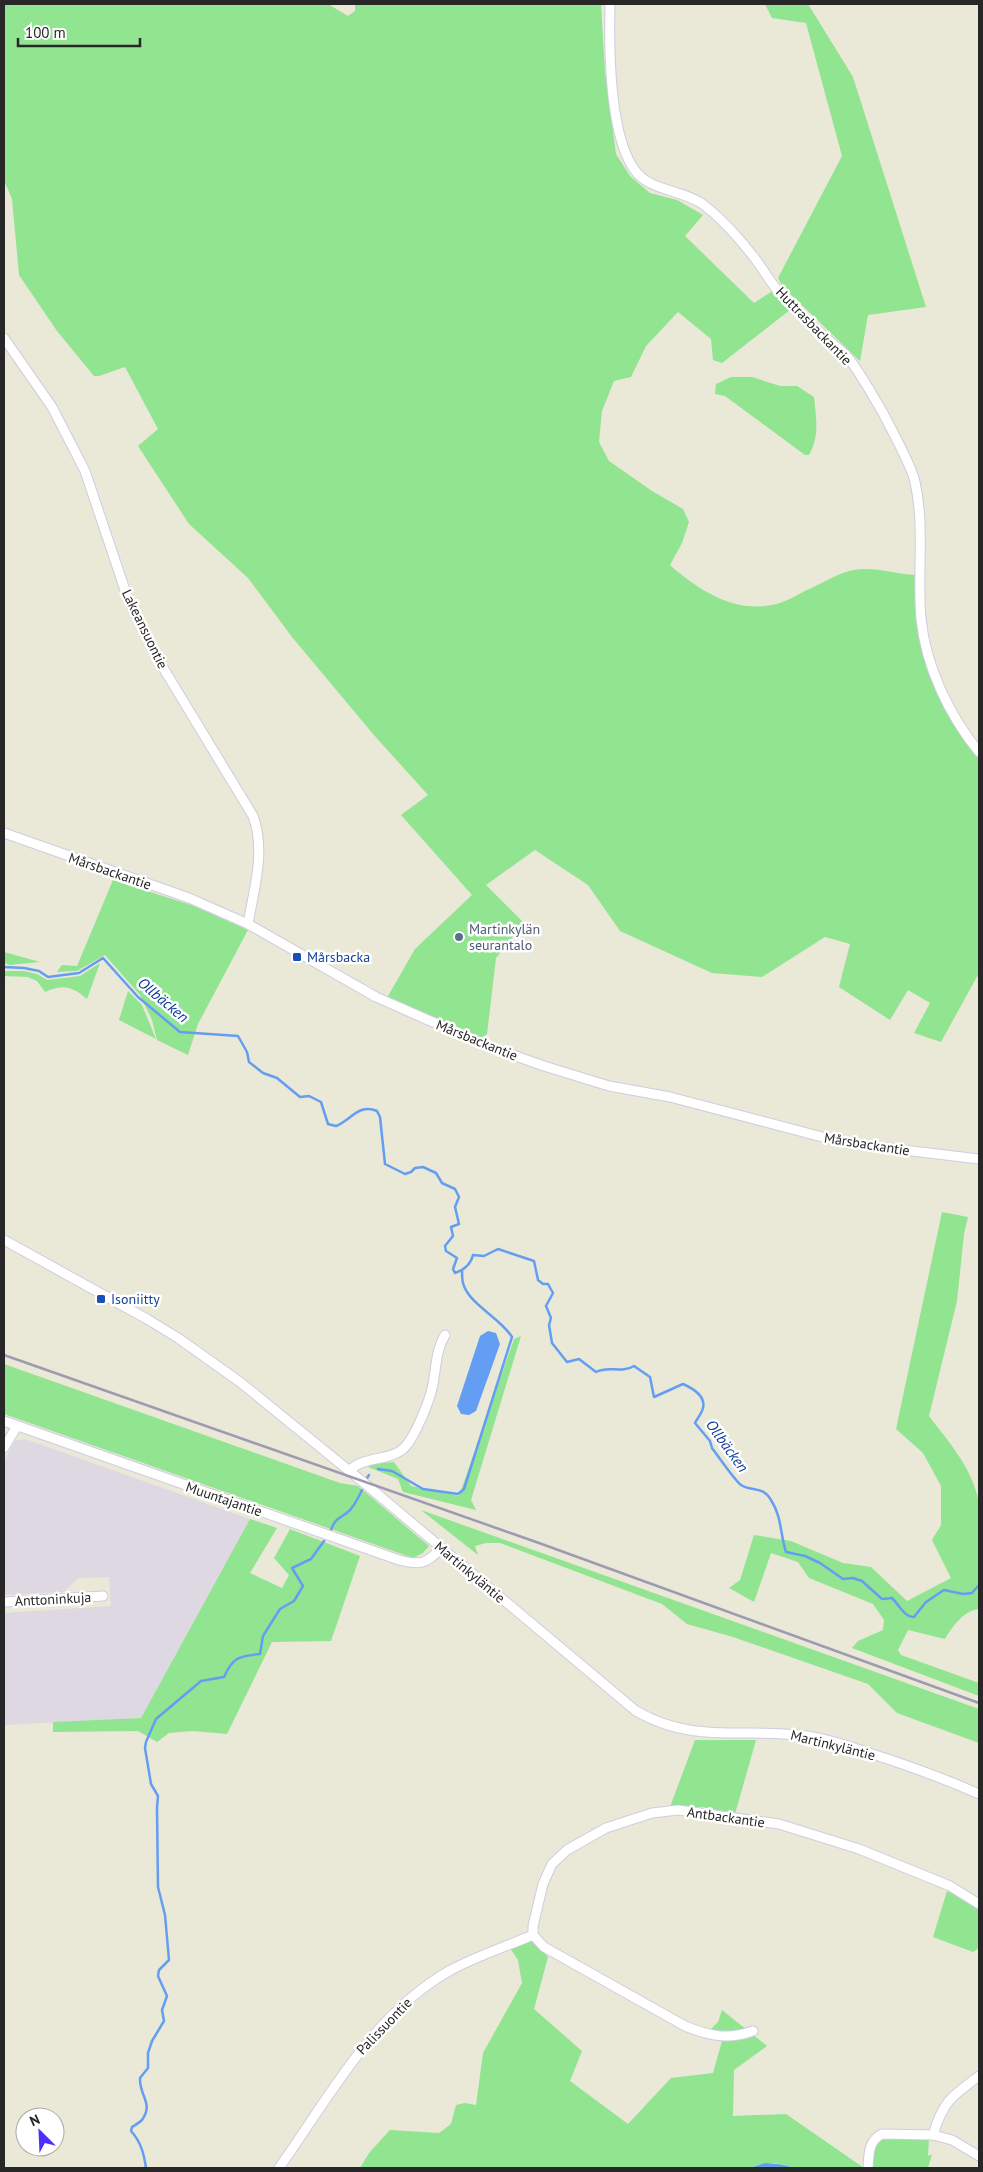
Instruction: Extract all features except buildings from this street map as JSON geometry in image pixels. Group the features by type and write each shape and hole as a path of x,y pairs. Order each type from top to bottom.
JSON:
{"street":[{"name":"Huttrasbackantie","path":"610,4 609,42 614,106 625,152 632,168 647,182 689,197 703,205 731,231 754,257 778,291 849,359 883,413 915,479 922,554 921,618 933,672 948,704 979,752"},
{"name":"Lakeansuontie","path":"4,338 52,407 85,471 128,599 159,661 253,816 259,831 260,851 248,924"},
{"name":"Mårsbackantie","path":"4,833 189,898 248,924 376,997 484,1044 544,1066 610,1086 670,1097 845,1143 979,1159"},
{"name":"Martinkyläntie","path":"4,1240 122,1304 178,1338 240,1382 349,1471 622,1702 655,1722 696,1732 783,1733 809,1736 906,1764 979,1794"},
{"path":"349,1471 354,1466 398,1452 406,1446 429,1402 438,1354 445,1335"},
{"name":"Muuntajantie","path":"4,1421 399,1560 421,1564 433,1557 440,1548"},
{"path":"4,1448 16,1426"},
{"name":"Anttoninkuja","path":"4,1602 103,1596"},
{"name":"Antbackantie","path":"533,1934 533,1926 543,1884 552,1864 567,1850 583,1839 619,1823 652,1813 678,1810 779,1824 859,1849 950,1886 979,1904"},
{"path":"533,1934 544,1947 558,1956 685,2026 705,2034 725,2038 740,2036 753,2031"},
{"name":"Palissuontie","path":"279,2168 352,2060 388,2020 410,2000 448,1972 474,1958 533,1934"},
{"path":"933,2135 940,2112 948,2099 979,2076"},
{"path":"868,2168 872,2143 876,2137 882,2134 933,2135 952,2140 979,2156"}],"shaded area":[{"path":"25,1439 250,1519 141,1718 4,1725 4,1613 111,1606 109,1577 78,1578 64,1592 4,1595 4,1461 15,1441"}],"green space":[{"path":"4,4 328,4 348,16 355,11 355,4 601,4 605,72 616,154 630,176 650,193 677,200 703,215 685,236 754,303 771,292 790,310 722,363 713,360 711,339 678,312 646,346 631,377 614,381 602,411 599,442 609,461 652,491 683,509 689,522 682,543 670,565 716,597 743,606 758,607 786,601 833,577 858,569 874,569 916,575 930,673 979,756 979,973 941,1042 914,1033 930,1003 908,990 890,1020 839,987 850,944 825,937 762,977 712,973 620,931 588,885 535,850 486,885 524,923 496,958 487,1034 480,1039 387,998 415,949 472,895 401,815 428,795 373,734 292,637 248,578 189,524 138,446 158,429 125,367 94,376 57,331 19,275 12,199 4,180"},
{"path":"765,4 808,4 853,77 926,307 868,315 860,361 783,287 778,278 842,156 806,23 772,18"},
{"path":"731,377 752,377 780,386 797,386 814,397 816,434 809,455 805,455 725,396 715,394 716,384"},
{"path":"113,880 194,906 248,930 198,1024 188,1055 157,1040 152,1020 140,995 105,955 77,971 57,972 62,965 77,966"},
{"path":"4,952 40,962 10,965 4,963"},
{"path":"100,963 87,999 72,989 62,987 45,992 37,981 28,977 4,976 4,971 24,971 37,974 47,980 80,976"},
{"path":"128,991 142,1005 156,1039 119,1020"},
{"path":"942,1212 968,1217 964,1234 957,1301 929,1416 966,1467 976,1490 979,1503 979,1609 963,1616 945,1639 908,1630 898,1650 901,1655 979,1683 979,1696 852,1648 858,1641 883,1630 884,1620 873,1604 809,1578 798,1562 771,1553 754,1602 729,1588 740,1580 754,1535 791,1541 843,1563 871,1567 907,1601 951,1578 932,1540 941,1525 941,1486 923,1453 896,1429"},
{"path":"521,1336 471,1500 476,1510 403,1492 398,1479 368,1467 373,1464 394,1462 411,1486 459,1496 514,1339"},
{"path":"4,1364 340,1483 358,1486 429,1546 423,1553 413,1558 4,1414"},
{"path":"421,1510 979,1709 979,1743 897,1713 868,1684 733,1637 687,1624 662,1604 500,1543 486,1543 475,1546 478,1555"},
{"path":"250,1519 277,1528 250,1573 282,1588 289,1575 274,1558 290,1529 360,1556 331,1641 272,1642 227,1734 193,1731 169,1733 157,1742 138,1731 53,1732 53,1722 141,1718"},
{"path":"695,1740 756,1740 735,1814 702,1807 670,1807"},
{"path":"947,1891 979,1909 979,1948 973,1952 933,1937"},
{"path":"525,1941 533,1941 548,1957 534,2009 582,2051 570,2081 628,2124 671,2078 713,2073 722,2041 721,2035 708,2032 718,2022 722,2010 767,2046 734,2070 733,2116 786,2114 864,2168 796,2168 781,2166 776,2163 765,2163 750,2168 360,2168 369,2153 390,2130 439,2133 451,2124 456,2105 465,2103 476,2105 483,2053 522,1983 518,1960 510,1948"},
{"path":"885,2137 929,2138 928,2156 932,2154 928,2168 872,2168 876,2147"}],"water":[{"path":"488,1331 496,1333 500,1344 476,1411 469,1415 461,1414 457,1406 480,1336"},
{"path":"765,2163 777,2164 796,2168 750,2168"}],"waterway":[{"name":"Ollbäcken","path":"4,967 39,971 48,977 79,973 103,958 138,997 180,1032 238,1036 247,1052 249,1062 263,1073 277,1078 300,1097 309,1096 321,1102 328,1124 336,1126 355,1113 365,1109 377,1111 380,1117 385,1164 405,1174 415,1168 423,1167 436,1173 442,1183 455,1189 459,1197 455,1207 459,1224 451,1227 453,1236 445,1246 446,1251 457,1258 453,1269 455,1273 467,1266 473,1255 484,1256 498,1249 534,1261 538,1280 543,1284 548,1284 553,1293 546,1306 551,1318 549,1325 552,1343 567,1362 579,1359 596,1372 634,1366 650,1377 654,1397 683,1384 698,1393 702,1400 703,1408 695,1423 710,1441 712,1448 738,1483 768,1495 775,1506 786,1552 805,1556 820,1563 843,1579 853,1578 862,1581 882,1599 892,1598 911,1617 914,1617 926,1602 944,1590 963,1594 972,1593 979,1585"},
{"path":"378,1469 392,1471 423,1489 458,1494 464,1489 512,1337 468,1293 463,1283 462,1271"},
{"path":"331,1530 336,1521 352,1508 362,1490"},
{"path":"146,2168 142,2148 131,2131 132,2127 142,2120 147,2109 140,2078 148,2068 148,2053 152,2041 164,2021 162,2010 167,1996 158,1976 159,1970 169,1960 165,1915 158,1887 158,1796 151,1784 145,1748 146,1742 156,1719 201,1681 224,1677 234,1661 242,1657 260,1654 263,1636 280,1609 294,1601 303,1586 292,1568 311,1559 324,1541"}],"railway":[{"path":"4,1355 539,1543 979,1703"}],"place":[{"name":"Martinkylän seurantalo","path":"459,937"},
{"name":"Mårsbacka","path":"297,957"},
{"name":"Isoniitty","path":"101,1299"}]}
